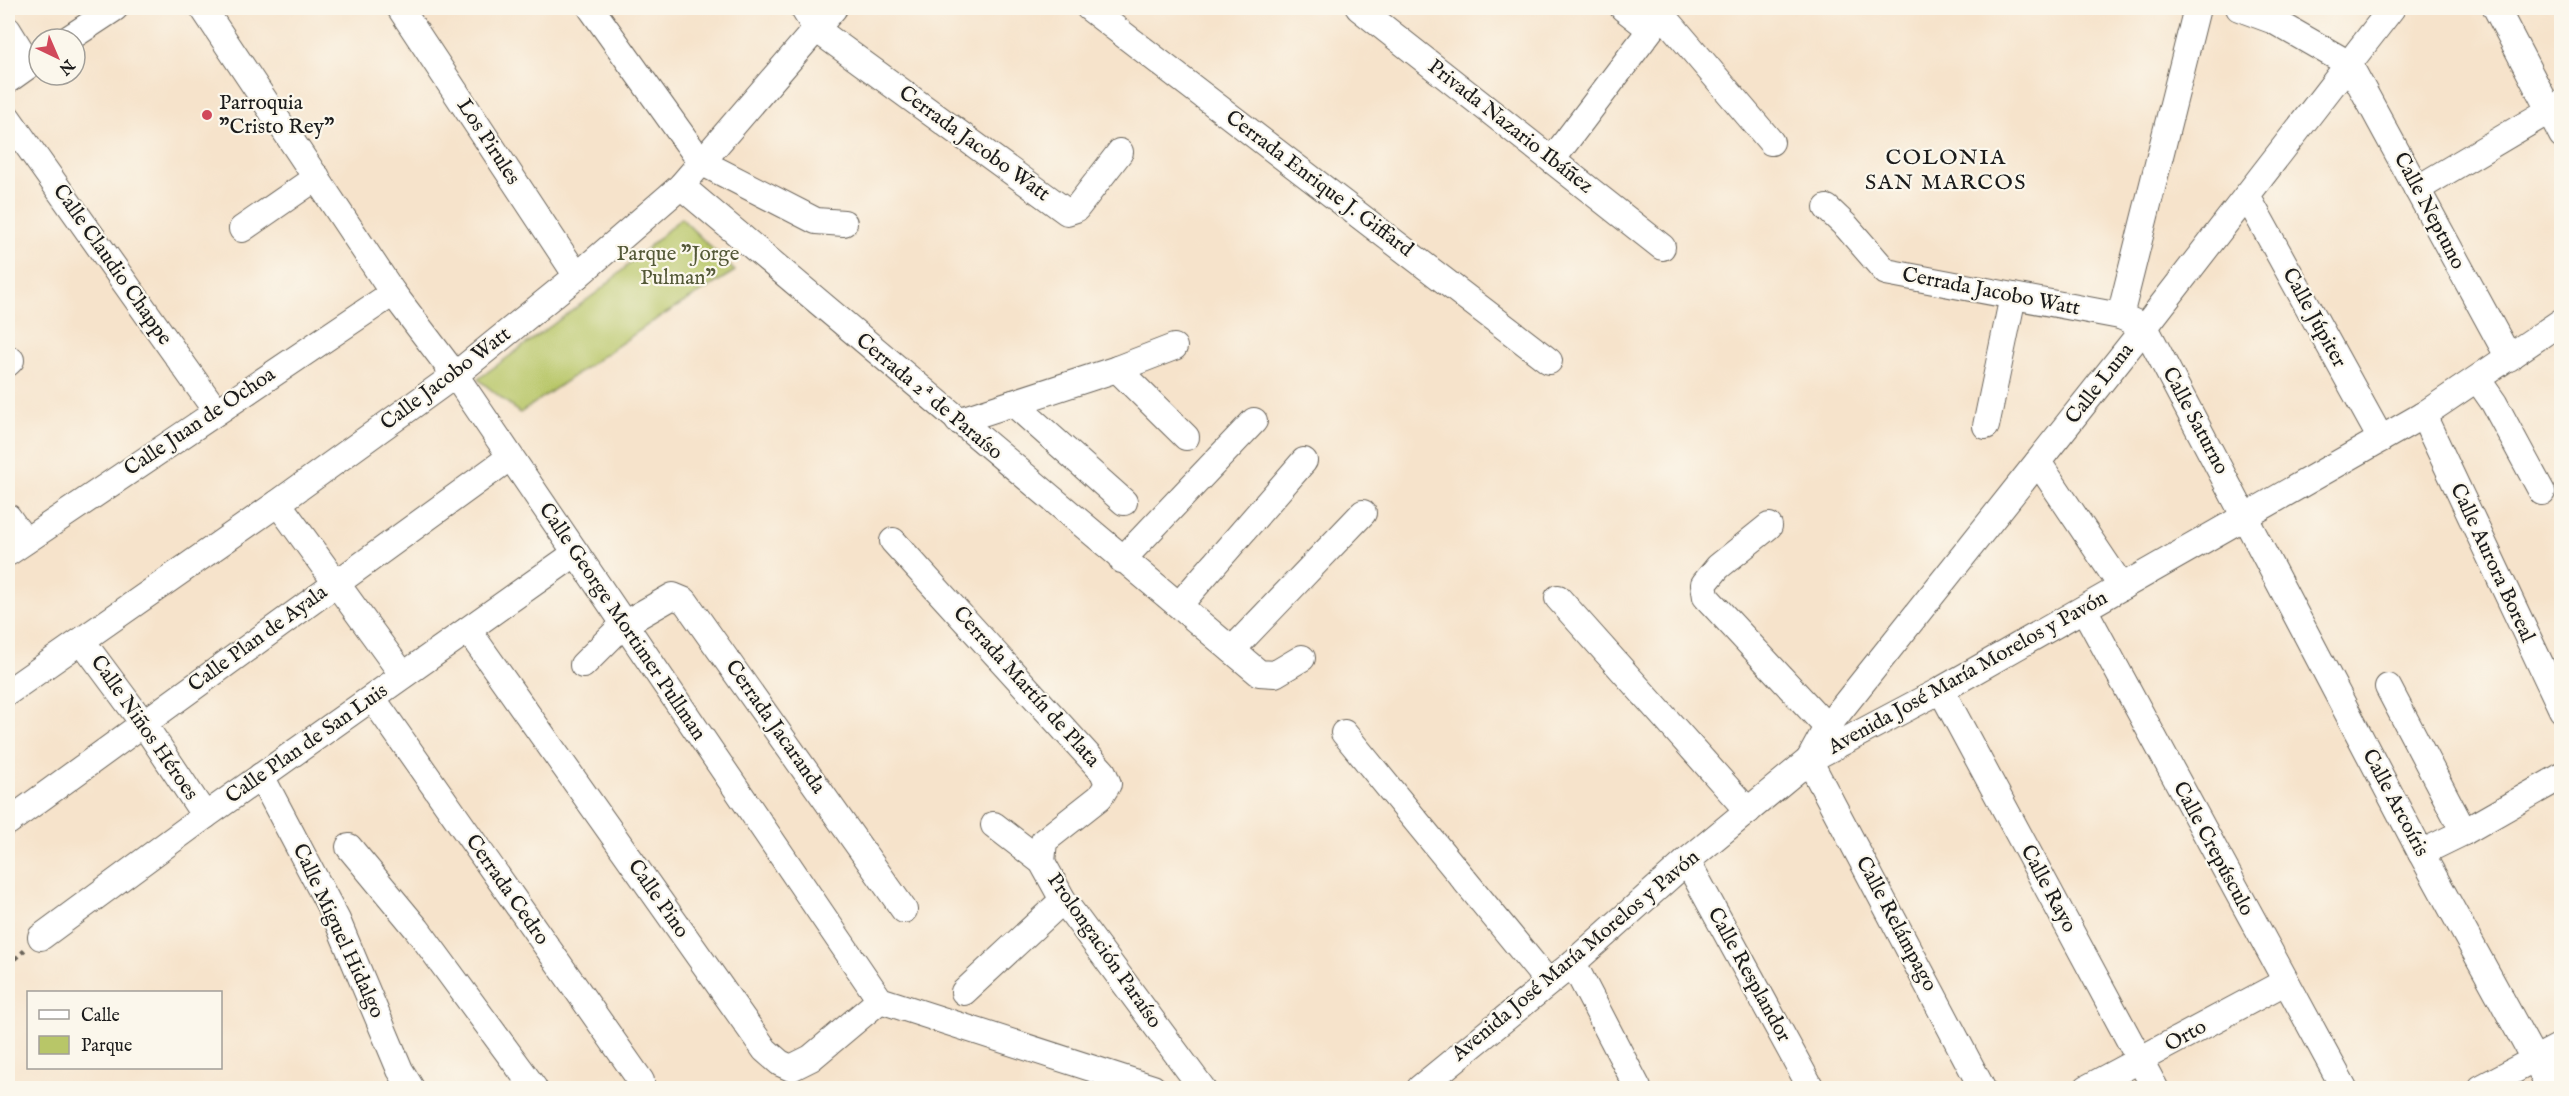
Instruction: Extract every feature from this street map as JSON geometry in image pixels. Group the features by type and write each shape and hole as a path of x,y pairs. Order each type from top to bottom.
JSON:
{"street":[{"name":"Calle George Mortimer Pullman","path":"203,8 393,293 455,375 509,458 880,1000"},
{"name":"Los Pirules","path":"400,8 577,276"},
{"path":"591,8 701,162 816,221 844,223"},
{"name":"Calle Jacobo Watt","path":"8,692 278,503 455,375 577,276 681,186 810,18 834,8"},
{"name":"Cerrada Enrique J. Giffard","path":"1089,8 1549,361"},
{"name":"Privada Nazario Ibáñez","path":"1359,8 1662,247"},
{"path":"1623,8 1660,17 1770,142"},
{"path":"2120,316 2197,8"},
{"path":"2239,8 2274,21 2349,64"},
{"name":"Calle Luna","path":"1809,760 1827,727 2145,327 2392,8"},
{"path":"2496,8 2555,106 2562,135"},
{"path":"84,27 107,10"},
{"path":"1552,160 1660,17"},
{"name":"Cerrada Jacobo Watt","path":"810,18 1067,212 1076,209 1120,152"},
{"path":"8,30 27,53"},
{"name":"Calle Neptuno","path":"2349,64 2509,358"},
{"path":"8,80 27,66"},
{"path":"2417,189 2555,106"},
{"name":"Calle Claudio Chappe","path":"8,118 216,411"},
{"path":"242,229 317,177"},
{"name":"Cerrada 2ª de Paraíso","path":"681,186 1122,560 1259,673 1275,674 1302,658"},
{"name":"Calle Júpiter","path":"2247,196 2381,439"},
{"name":"Cerrada Jacobo Watt","path":"1827,208 1886,272 2120,316 2145,327"},
{"name":"Calle Juan de Ochoa","path":"16,547 393,293"},
{"path":"1986,426 2013,296"},
{"name":"Avenida José María Morelos y Pavón","path":"1420,1089 1573,963 1687,861 1809,760 1941,690 2423,416 2562,321"},
{"name":"Calle Saturno","path":"2145,327 2245,516"},
{"path":"958,421 1117,369 1174,347"},
{"path":"1117,369 1186,437"},
{"path":"2478,380 2494,403 2542,492"},
{"path":"1013,403 1124,502"},
{"name":"Calle Aurora Boreal","path":"2423,416 2562,710"},
{"path":"1122,560 1254,421"},
{"name":"Calle Plan de Ayala","path":"8,822 509,458"},
{"path":"1179,605 1304,461"},
{"path":"2038,462 2122,587"},
{"path":"278,503 403,675"},
{"path":"1232,650 1363,513"},
{"name":"Calle Arcoíris","path":"2245,516 2421,853 2550,1089"},
{"path":"8,517 16,547"},
{"path":"1769,526 1718,567 1704,584 1706,597 1827,727"},
{"name":"Cerrada Martín de Plata","path":"893,541 1103,772 1108,784 1100,797 1044,841 1042,862"},
{"name":"Calle Plan de San Luis","path":"41,937 205,816 576,553"},
{"name":"Cerrada Jacaranda","path":"624,624 674,596 685,601 904,910"},
{"path":"1558,598 1748,811"},
{"name":"Calle Crepúsculo","path":"2084,609 2344,1089"},
{"path":"583,665 624,624"},
{"name":"Calle Pino","path":"468,630 758,1040 780,1063 791,1068 811,1058 880,1000"},
{"name":"Calle Niños Héroes","path":"82,641 143,723 205,816"},
{"path":"2388,687 2464,832"},
{"name":"Calle Rayo","path":"1941,690 2155,1089"},
{"name":"Cerrada Cedro","path":"372,699 641,1081"},
{"path":"1344,733 1548,982"},
{"name":"Calle Relámpago","path":"1809,760 1982,1089"},
{"name":"Calle Miguel Hidalgo","path":"261,776 301,848 341,930 400,1070 411,1089"},
{"path":"2421,853 2464,832 2562,776"},
{"name":"Prolongación Paraíso","path":"994,825 1042,862 1063,900 1202,1089"},
{"path":"350,847 417,929 534,1089"},
{"name":"Calle Resplandor","path":"1687,861 1811,1089"},
{"path":"964,992 1063,900"},
{"path":"1573,963 1638,1089"},
{"name":"Orto","path":"2087,1089 2285,982"},
{"path":"880,1000 1153,1089"},
{"path":"2481,1089 2562,1045"}],"green space":[{"name":"Parque \"Jorge Pulman\"","path":"681,218 735,271 652,322 520,413 478,379 599,291"}],"place":[{"name":"Parroquia \"Cristo Rey\"","path":"207,115"}],"district":[{"name":"COLONIA SAN MARCOS","path":"1946,170"}]}
